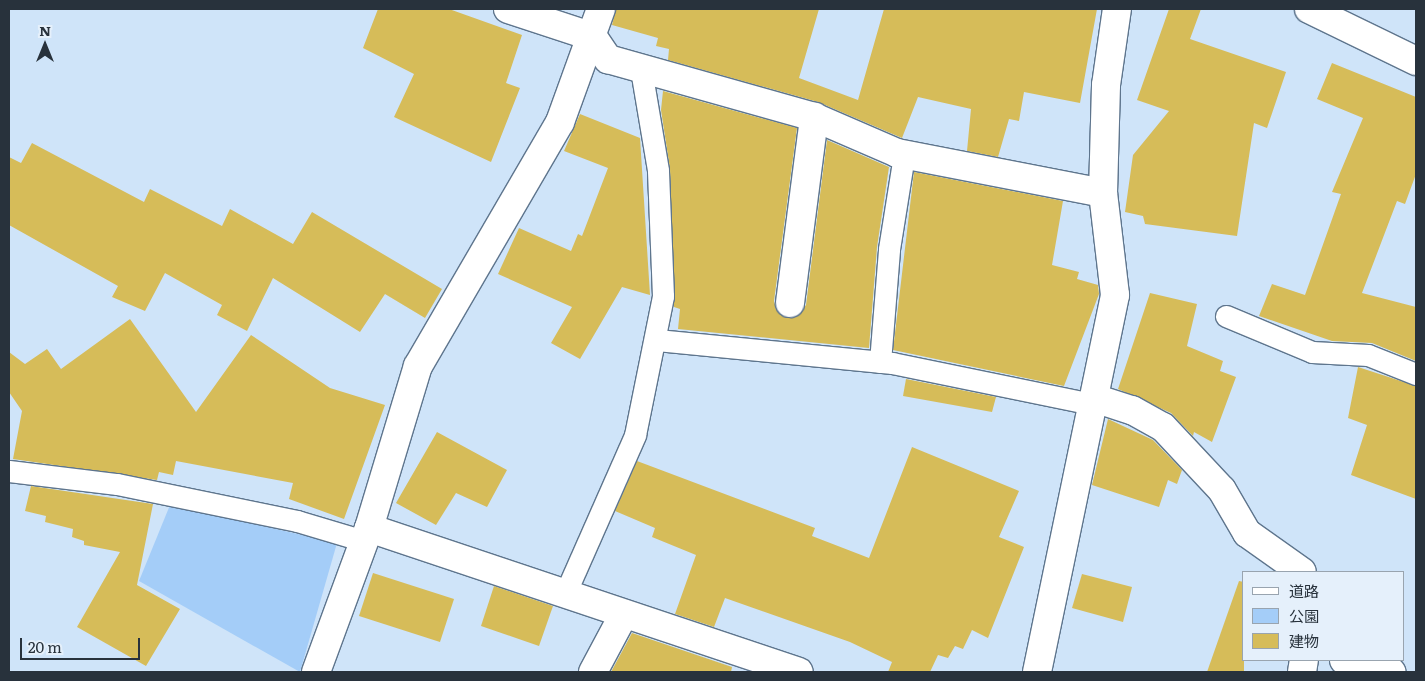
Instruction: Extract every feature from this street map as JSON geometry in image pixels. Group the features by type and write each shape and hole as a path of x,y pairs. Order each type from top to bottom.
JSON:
{"street":[{"path":"508,9 592,37 608,59 814,117 904,154 1103,193"},
{"path":"316,672 367,534 418,366 560,122 601,9"},
{"path":"1037,672 1115,295 1103,193 1106,85 1117,9"},
{"path":"1311,9 1416,61"},
{"path":"790,303 814,117"},
{"path":"1093,401 1132,410 1163,427 1222,490 1247,533 1301,571"},
{"path":"367,534 565,594 798,672"},
{"path":"593,672 624,614"},
{"path":"1348,661 1391,672"}],"lane":[{"path":"565,594 635,435 657,340 663,296 658,170 641,69"},
{"path":"880,362 889,249 904,154"},
{"path":"1226,316 1312,352 1368,355 1416,374"},
{"path":"657,340 880,362 1093,401"},
{"path":"9,471 117,484 367,534"}],"green space":[{"path":"170,505 337,543 300,672 139,581"}],"building":[{"path":"378,9 449,9 522,35 506,83 520,88 491,162 394,117 414,74 363,48"},
{"path":"616,9 819,9 799,78 858,100 884,9 1097,9 1080,103 1024,92 1019,121 1009,119 998,157 967,151 971,109 918,97 902,138 818,102 668,60 669,49 656,46 658,38 612,25"},
{"path":"1169,9 1201,9 1190,39 1286,72 1267,128 1254,123 1237,236 1145,224 1143,216 1125,212 1133,155 1169,111 1137,100"},
{"path":"1332,63 1416,97 1416,174 1405,204 1397,201 1362,293 1416,307 1416,361 1372,343 1332,341 1259,316 1272,284 1305,295 1341,194 1332,192 1363,118 1317,99"},
{"path":"663,91 797,128 774,301 776,309 788,318 796,317 806,305 827,140 889,167 877,247 869,348 678,329 680,309 674,307 670,169 661,110"},
{"path":"580,114 640,138 650,295 622,287 580,359 551,343 572,307 498,274 519,228 571,251 578,234 582,236 608,168 564,151"},
{"path":"32,143 144,202 150,189 222,226 230,209 293,244 312,212 442,289 425,318 385,294 360,332 273,278 247,331 217,315 222,305 165,273 145,311 112,297 118,286 9,225 9,157 21,163"},
{"path":"914,172 1063,201 1052,265 1079,272 1077,279 1098,285 1099,294 1064,386 893,350"},
{"path":"1150,293 1197,304 1187,346 1223,361 1220,371 1236,377 1212,442 1194,432 1193,436 1171,413 1118,389"},
{"path":"130,319 196,412 251,335 330,388 385,405 344,519 289,499 293,483 176,461 173,475 159,472 157,480 13,459 22,411 9,392 9,352 25,364 47,349 61,369"},
{"path":"1358,367 1416,386 1416,499 1351,475 1367,425 1348,418"},
{"path":"906,379 996,397 992,412 903,396"},
{"path":"1108,419 1153,440 1182,470 1177,484 1168,480 1159,507 1092,485"},
{"path":"437,432 507,470 487,507 456,493 436,525 396,503"},
{"path":"912,447 1019,491 999,537 1024,547 988,638 972,630 963,649 955,646 948,658 938,655 930,672 888,672 892,662 850,642 725,598 714,627 675,614 696,555 652,537 655,528 615,511 637,461 815,528 812,536 869,558"},
{"path":"31,486 153,504 137,585 180,609 146,666 77,627 120,552 84,545 84,541 72,537 73,529 45,522 46,516 25,511"},
{"path":"373,573 454,599 440,642 359,616"},
{"path":"1082,574 1132,587 1123,622 1072,608"},
{"path":"1239,581 1242,582 1242,661 1244,661 1244,672 1207,672"},
{"path":"494,586 553,606 539,646 481,626"},
{"path":"632,633 732,667 731,672 611,672"}]}
